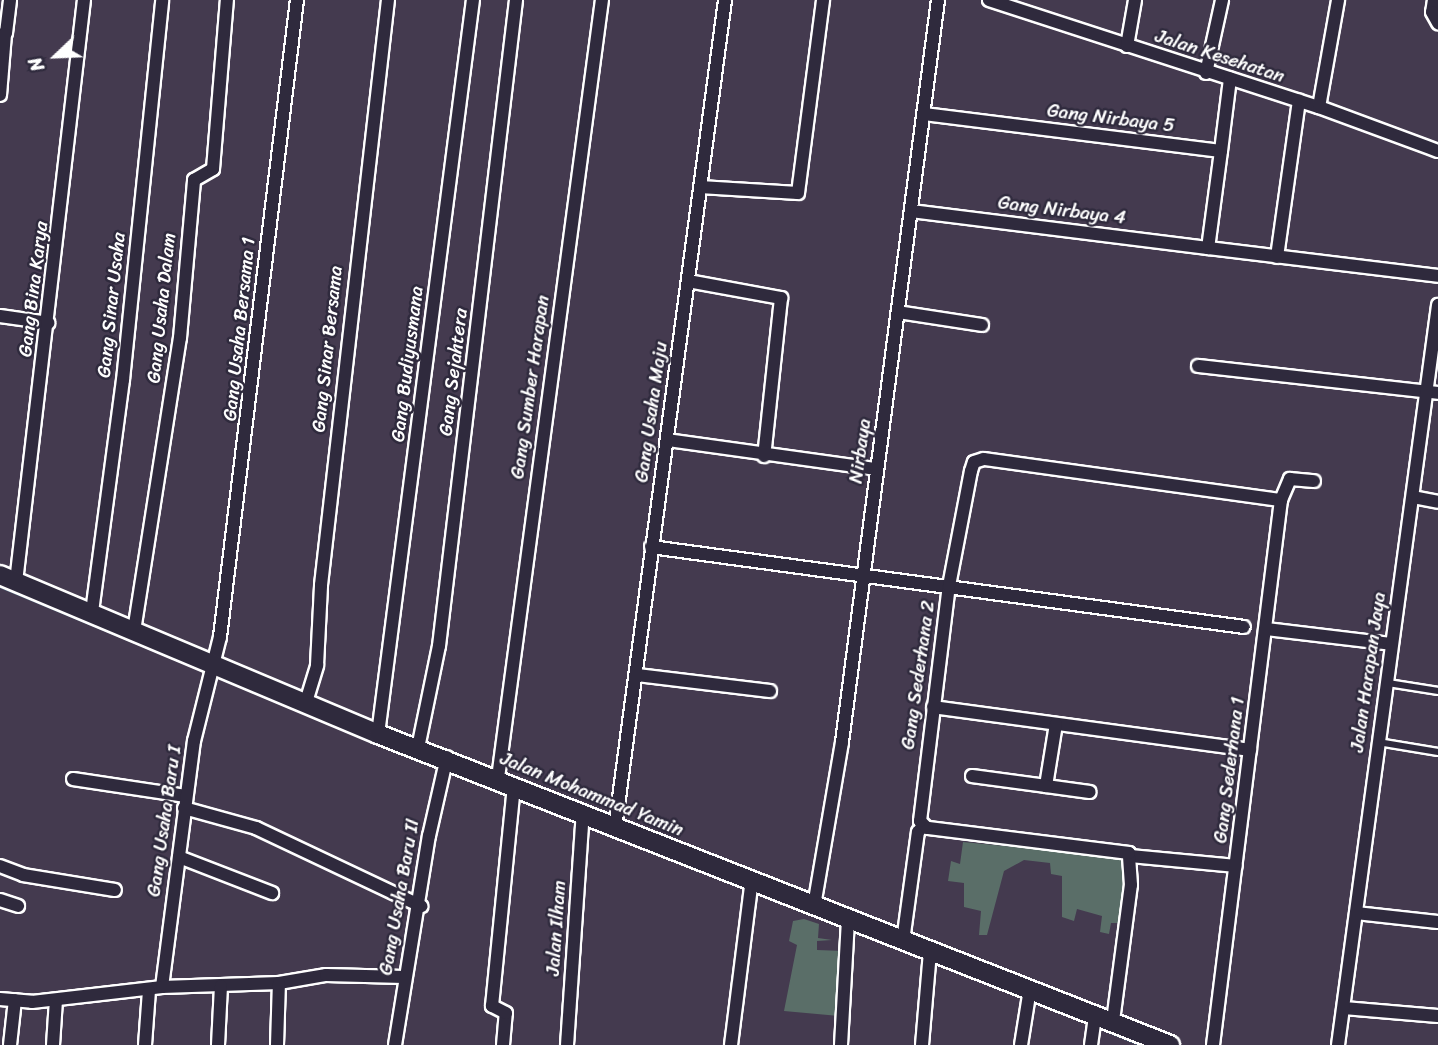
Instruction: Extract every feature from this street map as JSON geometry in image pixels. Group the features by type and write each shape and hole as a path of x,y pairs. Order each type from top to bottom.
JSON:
{"street":[{"path":"0,95 3,35 10,0"},
{"name":"Gang Bina Karya","path":"8,578 49,323 84,0"},
{"name":"Gang Sinar Usaha","path":"92,612 123,380 162,0"},
{"name":"Gang Usaha Dalam","path":"134,631 180,338 194,180 213,169 227,0"},
{"name":"Gang Usaha Bersama 1","path":"211,661 220,637 250,410 297,0"},
{"name":"Gang Sinar Bersama","path":"306,702 317,665 322,571 388,0"},
{"name":"Gang Budiyusmana","path":"378,734 473,0"},
{"name":"Gang Sejahtera","path":"418,748 439,646 516,0"},
{"name":"Gang Sumber Harapan","path":"503,1045 506,1013 496,1010 492,999 506,781 602,0"},
{"name":"Gang Usaha Maju","path":"615,828 724,0"},
{"path":"700,187 797,192 823,0"},
{"name":"Nirbaya","path":"814,906 864,573 938,0"},
{"name":"Jalan Kesehatan","path":"989,0 1206,73 1319,107 1438,151"},
{"path":"1127,46 1135,0"},
{"path":"1206,73 1222,0"},
{"path":"1319,107 1338,0"},
{"path":"1434,0 1432,12 1438,23"},
{"path":"1208,248 1230,79"},
{"path":"1277,257 1299,101"},
{"name":"Gang Nirbaya 5","path":"924,114 1221,151"},
{"name":"Gang Nirbaya 4","path":"911,211 1438,276"},
{"path":"688,281 781,298 764,456"},
{"name":"Jalan Harapan Jaya","path":"1338,1045 1391,644 1432,393 1438,305"},
{"path":"898,312 982,325"},
{"path":"0,316 49,323"},
{"path":"1198,366 1432,393"},
{"path":"667,440 764,456 876,469"},
{"name":"Gang Sederhana 2","path":"903,940 918,832 923,826 920,800 950,586 971,471 978,460 1281,500"},
{"path":"1281,500 1290,478 1314,481"},
{"path":"1413,498 1438,502"},
{"name":"Gang Sederhana 1","path":"1213,1045 1281,500"},
{"path":"651,547 864,573 1244,627"},
{"name":"Jalan Mohammad Yamin","path":"8,578 211,661 378,734 447,757 615,828 752,879 814,906 1170,1045"},
{"path":"1266,629 1391,644"},
{"name":"Gang Usaha Baru I","path":"145,1045 211,661"},
{"path":"636,675 769,691"},
{"path":"933,707 1250,750"},
{"path":"1046,786 1056,724"},
{"name":"Gang Usaha Baru II","path":"395,1045 404,977 421,906 429,836 447,757"},
{"path":"972,776 1090,792"},
{"path":"73,779 185,802 256,828 421,906"},
{"name":"Jalan Ilham","path":"567,1045 583,813"},
{"path":"923,826 1125,850 1131,856 1236,866"},
{"path":"1113,1021 1131,856"},
{"path":"178,857 272,893"},
{"path":"0,866 23,875 115,890"},
{"path":"731,1045 752,879"},
{"path":"0,900 18,906"},
{"path":"1356,913 1438,922"},
{"path":"841,1045 848,918"},
{"path":"922,1045 930,951"},
{"path":"0,999 56,1000 156,989 279,983 326,975 404,977"},
{"path":"277,1045 279,983"},
{"path":"218,1045 221,986"},
{"path":"1021,1045 1030,990"},
{"path":"10,1045 15,1000"},
{"path":"53,1045 56,1000"},
{"path":"1344,1008 1438,1016"},
{"path":"1091,1045 1095,1015"}],"lane":[{"path":"1386,682 1438,691"},
{"path":"1378,742 1438,752"}],"green space":[{"path":"963,842 1128,858 1120,923 1111,923 1109,934 1100,932 1102,916 1077,909 1074,921 1062,917 1062,876 1051,874 1050,863 1024,860 1004,871 987,935 979,935 981,911 964,907 964,883 948,881 951,861 960,864"},
{"path":"804,919 819,924 818,938 832,940 817,941 817,950 844,951 839,1016 784,1011 797,945 789,941 793,921"}],"waterway":[{"path":"0,586 208,672"},
{"path":"215,675 247,688"},
{"path":"663,855 747,889"},
{"path":"754,892 845,927"},
{"path":"852,930 897,947"},
{"path":"1096,1026 1142,1045"}]}
